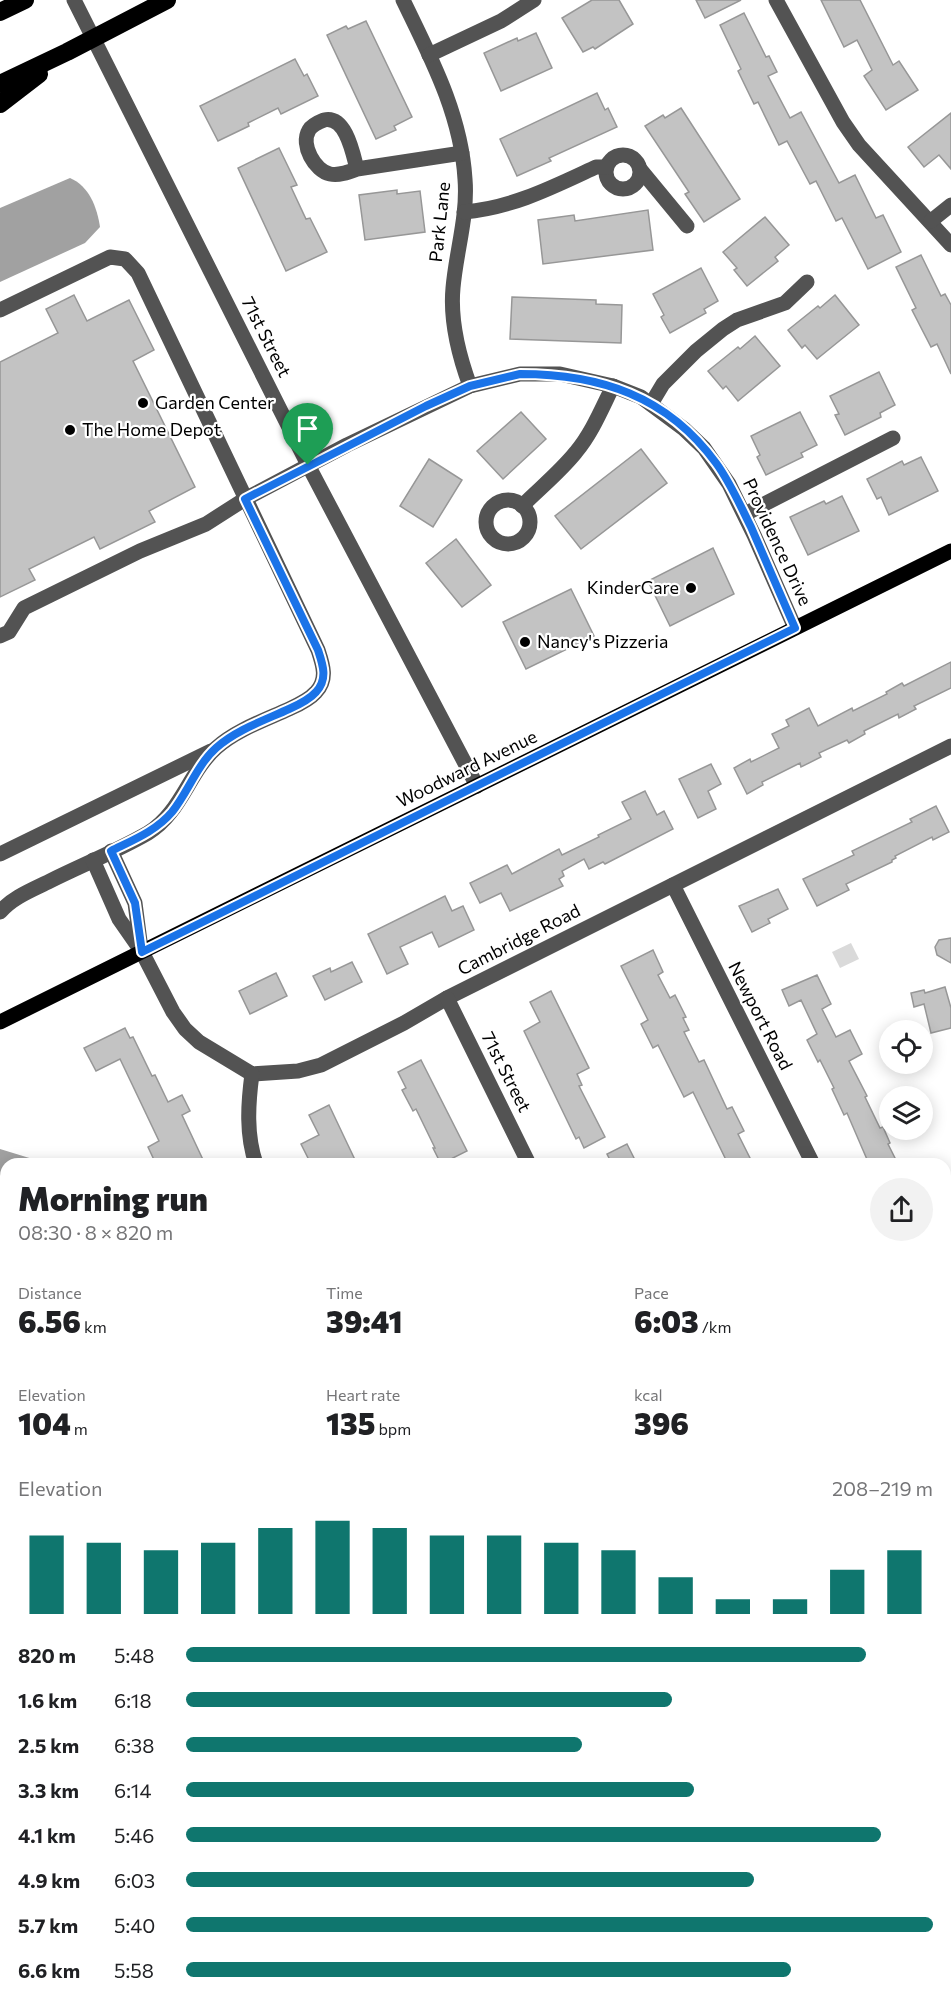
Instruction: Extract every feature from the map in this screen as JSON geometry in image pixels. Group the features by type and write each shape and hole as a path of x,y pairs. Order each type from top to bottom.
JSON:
{"highway":[{"path":"0,12 25,0"},
{"path":"0,84 68,52 167,0"},
{"path":"0,104 68,52"}],"main road":[{"name":"Woodward Avenue","path":"0,1022 951,551"}],"street":[{"name":"71st Street","path":"74,0 308,465 477,786"},
{"name":"Park Lane","path":"403,0 429,55 455,120 462,153 465,181 464,212 453,290 460,360 470,386"},
{"path":"429,55 501,21 534,0"},
{"path":"776,0 843,122 859,145 951,245"},
{"path":"357,169 462,153"},
{"path":"640,169 638,180 634,185 624,189 614,186 607,178 606,167 613,157 624,154 634,159 687,226"},
{"path":"464,212 485,210 518,202 596,167 606,167"},
{"path":"931,221 951,205"},
{"path":"0,310 110,257 125,259 138,273 318,650 324,668 324,681 315,693 301,704 0,854"},
{"path":"651,404 663,384 696,351 723,329 737,320 785,303 807,282"},
{"name":"Providence Drive","path":"0,636 9,632 24,608 140,551 206,525 245,499 308,465 470,386 520,374 560,374 613,386 651,404 684,429 704,448 729,484 745,514 795,628"},
{"path":"522,506 578,450 600,414 613,386"},
{"path":"745,514 893,438"},
{"name":"Cambridge Road","path":"252,1074 298,1071 321,1065 404,1023 447,998 951,746"},
{"path":"0,912 8,902 150,832 172,812 198,770 216,748"},
{"path":"111,851 135,903 142,952"},
{"path":"93,860 119,919 142,952 173,1012 185,1029 199,1042 252,1074 249,1098 250,1141 254,1158"},
{"name":"Newport Road","path":"673,885 810,1158"},
{"name":"71st Street","path":"447,998 527,1158"}],"shaded area":[{"path":"70,178 82,186 91,198 100,227 85,243 0,282 0,208"},
{"path":"851,943 859,959 840,968 832,952"},
{"path":"0,1149 29,1158 0,1158"}],"building":[{"path":"592,0 619,0 633,24 595,49 593,47 583,52 562,18"},
{"path":"696,0 741,0 705,18"},
{"path":"821,0 860,0 893,65 899,61 918,90 886,110 864,76 872,70 857,40 844,47"},
{"path":"744,13 766,57 769,56 777,72 768,76 790,118 801,112 839,183 855,175 876,218 883,215 901,252 868,269 842,218 836,221 816,181 810,184 787,141 779,145 758,102 754,104 738,71 741,69 720,25"},
{"path":"366,21 412,117 394,126 396,130 376,139 327,35 346,26 348,29"},
{"path":"536,33 552,68 501,91 484,53 517,38 518,41"},
{"path":"295,59 304,76 307,74 318,96 281,114 278,108 218,141 200,106"},
{"path":"597,93 605,110 608,108 617,127 549,158 551,161 517,176 500,139"},
{"path":"681,108 740,199 704,222 685,194 689,192 645,126"},
{"path":"951,113 951,169 939,155 924,167 908,147"},
{"path":"279,148 297,185 291,187 306,219 310,218 327,252 286,271 238,168"},
{"path":"397,190 397,194 420,191 425,232 365,240 359,195"},
{"path":"648,210 653,250 543,264 538,220 574,215 575,221"},
{"path":"765,217 789,245 775,257 778,261 747,286 734,270 737,268 723,252"},
{"path":"921,255 941,296 945,294 951,305 951,374 937,344 931,347 912,310 916,308 896,267"},
{"path":"701,268 718,301 704,309 706,313 670,333 661,317 664,315 653,294"},
{"name":"The Home Depot","path":"74,295 87,321 129,300 154,350 133,361 195,487 149,511 155,522 100,549 94,537 29,569 35,580 0,597 0,362 58,333 46,309"},
{"path":"835,295 859,325 817,359 805,345 802,348 788,330"},
{"path":"512,297 596,300 596,304 622,305 621,343 510,339"},
{"path":"755,336 780,366 738,401 726,386 723,389 708,371"},
{"path":"879,372 895,405 880,413 881,417 845,435 835,415 839,414 830,396"},
{"path":"521,412 546,439 503,479 477,451"},
{"path":"800,412 817,445 801,453 803,457 766,475 757,457 760,455 751,436"},
{"path":"641,449 667,483 581,549 555,516"},
{"path":"921,457 938,491 889,515 881,497 877,499 867,479 902,461 904,465"},
{"path":"429,459 462,480 433,527 400,506"},
{"path":"842,496 859,531 808,555 790,517 824,501 826,504"},
{"path":"456,539 491,585 462,607 426,563"},
{"name":"KinderCare","path":"713,548 734,594 670,626 648,581"},
{"path":"571,589 594,636 526,669 503,622"},
{"path":"951,662 951,688 914,706 916,709 899,718 898,714 864,731 865,734 849,743 847,740 819,753 821,757 801,767 800,763 762,782 763,785 747,794 734,768 779,748 772,734 789,726 786,720 809,708 818,726 852,708 853,711 887,694 886,692 902,683 904,686"},
{"path":"711,764 721,784 708,791 716,809 698,818 679,779"},
{"path":"645,791 657,815 664,811 673,829 605,864 603,862 589,869 584,859 562,871 564,876 559,879 563,886 510,911 501,893 480,903 470,883 507,865 512,874 559,849 562,855 599,837 598,835 631,819 622,802"},
{"path":"936,806 949,832 933,840 932,837 895,856 892,862 846,884 849,890 817,906 803,879 854,855 852,851 912,822 910,819"},
{"path":"778,889 788,909 768,919 770,923 752,932 739,906"},
{"path":"445,896 452,911 463,906 474,930 439,947 432,932 400,947 408,964 387,974 368,934"},
{"path":"951,938 951,963 937,955 935,947 939,940"},
{"path":"653,950 663,972 658,975 670,998 675,995 686,1017 683,1018 689,1030 684,1032 699,1062 704,1060 727,1109 732,1107 744,1131 738,1134 750,1158 725,1158 693,1092 684,1097 658,1045 653,1048 641,1024 648,1020 621,966"},
{"path":"352,962 362,982 325,1000 313,976 330,968 331,972"},
{"path":"276,973 287,996 250,1014 239,991"},
{"path":"817,975 831,1004 822,1009 836,1037 850,1030 862,1054 849,1061 879,1126 879,1140 889,1140 890,1143 888,1144 895,1158 866,1158 847,1113 844,1115 832,1089 834,1088 807,1040 817,1034 801,1000 789,1006 782,990"},
{"path":"945,987 951,1008 951,1028 933,1032 933,1020 928,1020 924,1004 914,1007 911,993 924,990 925,993"},
{"path":"551,991 589,1068 577,1074 582,1085 579,1086 605,1137 584,1148 579,1137 576,1139 524,1031 540,1022 530,1002"},
{"path":"125,1028 130,1038 133,1037 168,1102 182,1095 190,1111 182,1115 202,1158 153,1158 148,1147 159,1141 120,1059 96,1071 84,1048"},
{"path":"421,1060 467,1151 453,1158 438,1158 416,1109 413,1111 402,1090 406,1088 398,1072"},
{"path":"329,1105 354,1158 308,1158 301,1144 319,1135 309,1115"},
{"path":"627,1144 634,1158 609,1158 607,1154"}],"place":[{"name":"Garden Center","path":"143,403"},
{"name":"The Home Depot","path":"70,430"},
{"name":"KinderCare","path":"691,588"},
{"name":"Nancy's Pizzeria","path":"525,642"}],"route":[{"path":"520,374 560,374 613,386 641,397 668,415 704,448 717,464 745,514 795,628 142,952 135,903 111,851 150,832 172,812 198,770 216,748 235,735 301,704 315,693 324,681 324,668 318,650 245,499 308,465 470,386 520,374"}]}
